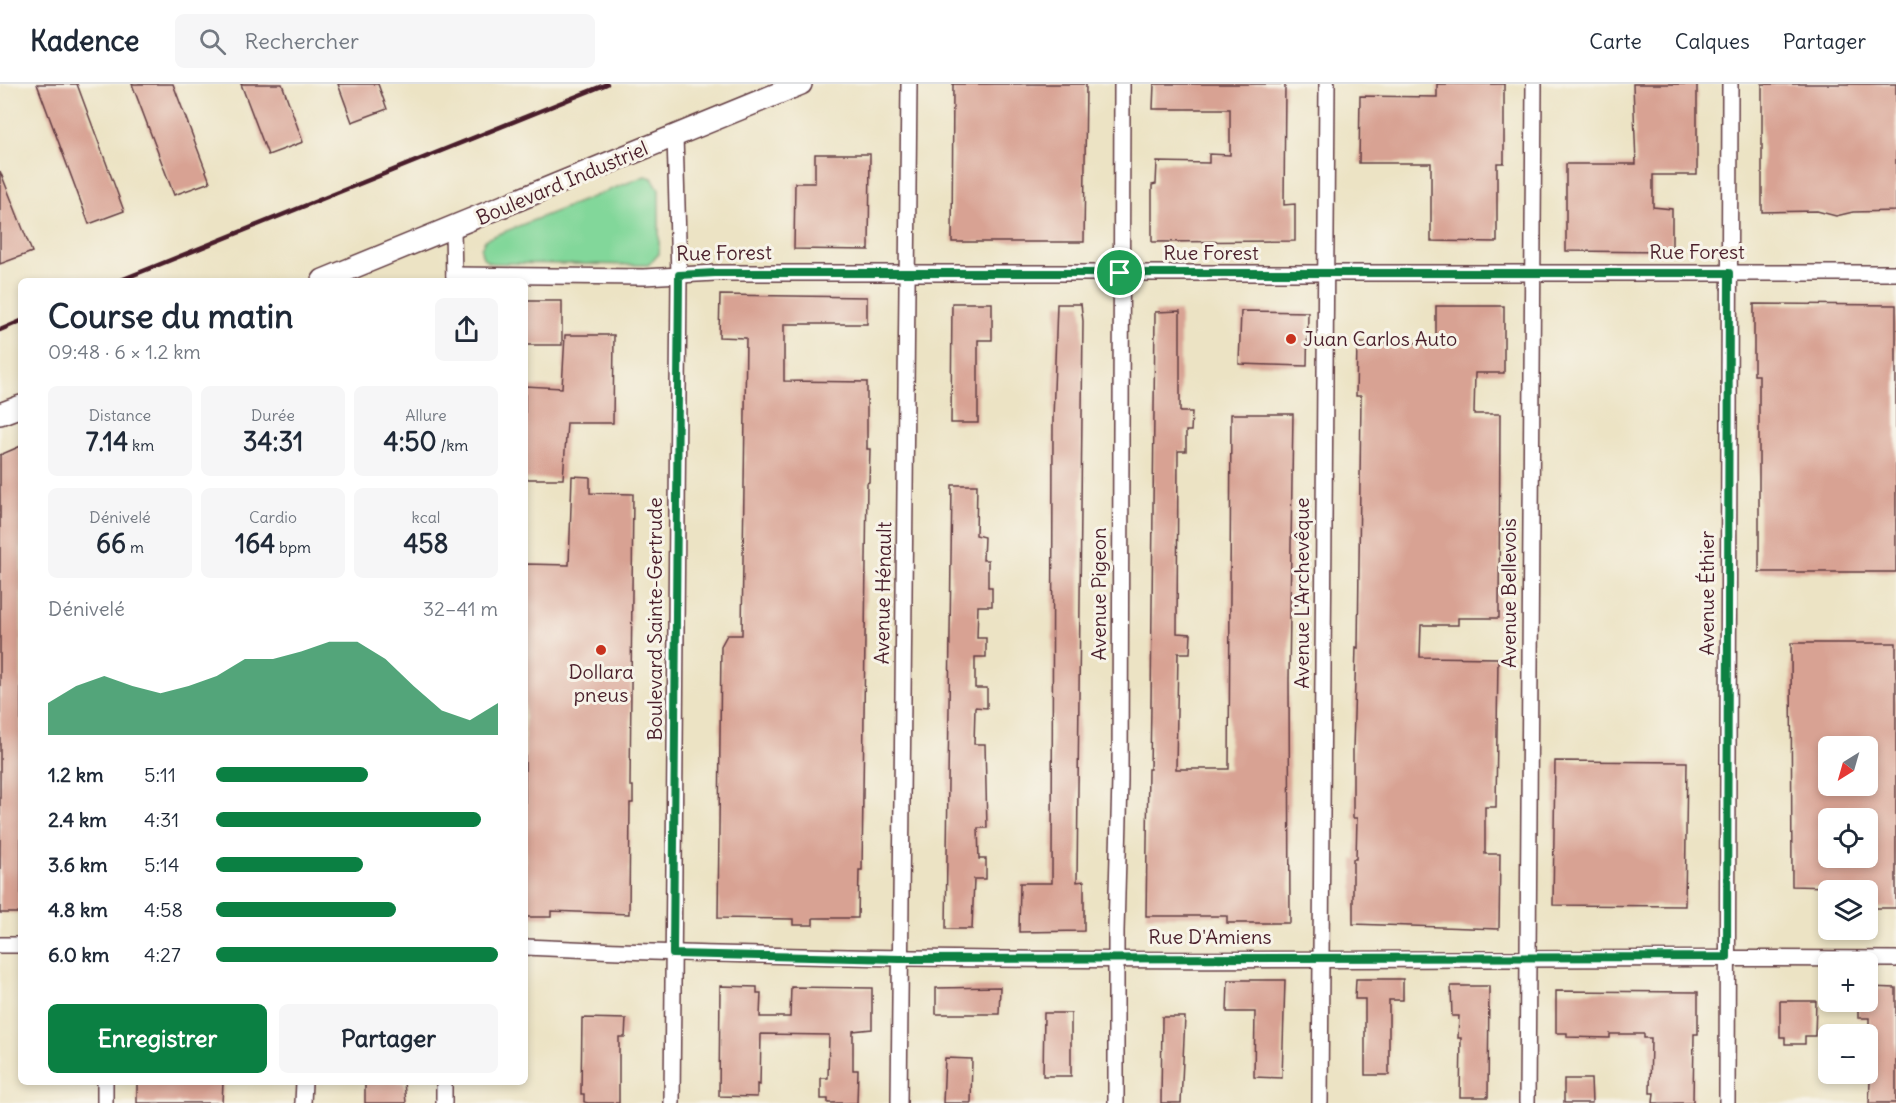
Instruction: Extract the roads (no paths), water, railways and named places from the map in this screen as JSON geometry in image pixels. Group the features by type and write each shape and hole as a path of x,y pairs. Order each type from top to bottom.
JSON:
{"street":[{"name":"Boulevard Industriel","path":"328,278 801,84"},
{"name":"Avenue Hénault","path":"899,1103 909,84"},
{"name":"Avenue Pigeon","path":"1116,1103 1116,931 1120,780 1122,84"},
{"name":"Avenue L'Archevêque","path":"1320,1103 1327,84"},
{"name":"Avenue Bellevois","path":"1527,1103 1534,84"},
{"name":"Avenue Éthier","path":"1727,1103 1730,84"},
{"name":"Boulevard Sainte-Gertrude","path":"672,1103 679,275 675,136"},
{"path":"453,228 454,278"},
{"name":"Rue Forest","path":"454,278 1120,273 1896,273"},
{"path":"0,414 18,407"},
{"path":"0,945 18,945"},
{"name":"Rue D'Amiens","path":"528,947 673,954 900,959 1528,956 1896,958"},
{"path":"105,1085 105,1103"},
{"path":"303,1085 303,1103"},
{"path":"444,1085 444,1103"}],"railway":[{"path":"126,278 607,84"},
{"path":"0,330 18,322"}],"place":[{"name":"Juan Carlos Auto","path":"1291,339"},
{"name":"Dollara pneus","path":"601,650"}]}
